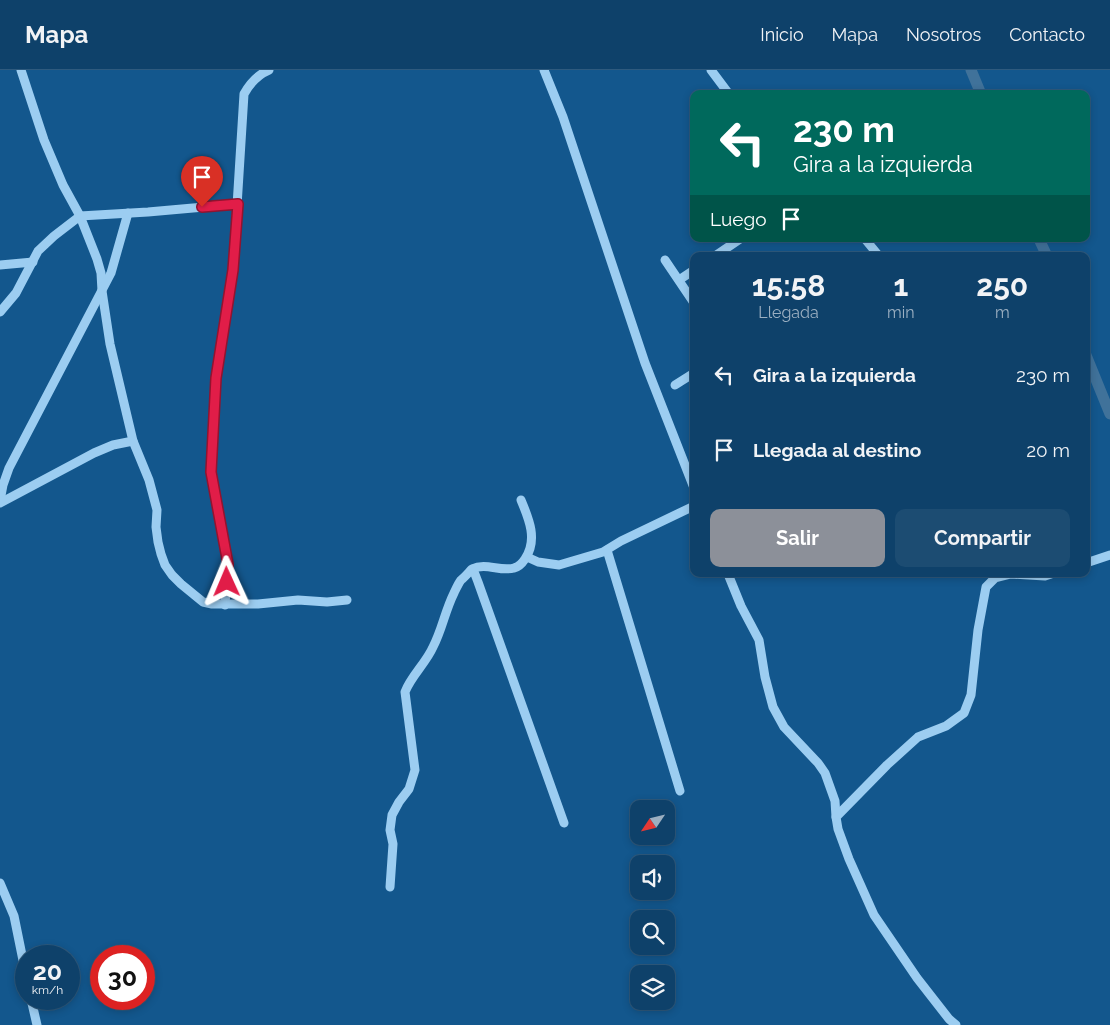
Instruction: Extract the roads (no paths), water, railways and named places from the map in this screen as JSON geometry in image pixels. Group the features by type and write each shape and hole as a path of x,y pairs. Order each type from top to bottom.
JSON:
{"street":[{"path":"21,70 44,140 63,185 80,216 97,259 101,273 110,344 133,441 149,480 157,510 156,528 158,542 165,565 180,584 203,602 212,604 347,600"},
{"path":"226,605 228,564 211,472 216,378 233,270 244,94 254,79 269,70"},
{"path":"544,70 563,117 646,363 690,478"},
{"path":"711,70 726,90"},
{"path":"0,312 16,293 38,251 80,216 238,204"},
{"path":"0,502 3,485 10,468 111,274 128,213"},
{"path":"727,252 737,242"},
{"path":"867,242 876,252"},
{"path":"665,260 690,297"},
{"path":"0,264 33,262"},
{"path":"679,280 690,273"},
{"path":"675,385 690,375"},
{"path":"0,502 94,453 113,445 133,441"},
{"path":"684,463 690,461"},
{"path":"390,887 393,844 390,830 392,815 409,789 414,770 405,692 408,683 418,672 433,648 448,606 459,583 473,569 486,566 504,569 515,568 522,564 527,557 532,546 532,533 521,500"},
{"path":"527,557 538,562 559,565 607,550 690,508"},
{"path":"607,550 680,791"},
{"path":"1090,562 1110,555"},
{"path":"473,569 564,823"},
{"path":"729,577 741,606 759,640 765,677 773,707 784,727 825,773 835,801 838,829 874,915 917,978 949,1019 956,1025"},
{"path":"836,817 887,765 918,737 946,726 964,713 971,695 978,630 986,587 995,578 999,577"},
{"path":"0,883 14,916 20,945"},
{"path":"34,1010 37,1025"}],"waterway":[{"path":"971,70 979,90"},
{"path":"1040,242 1045,252"},
{"path":"1090,365 1110,414"}]}
